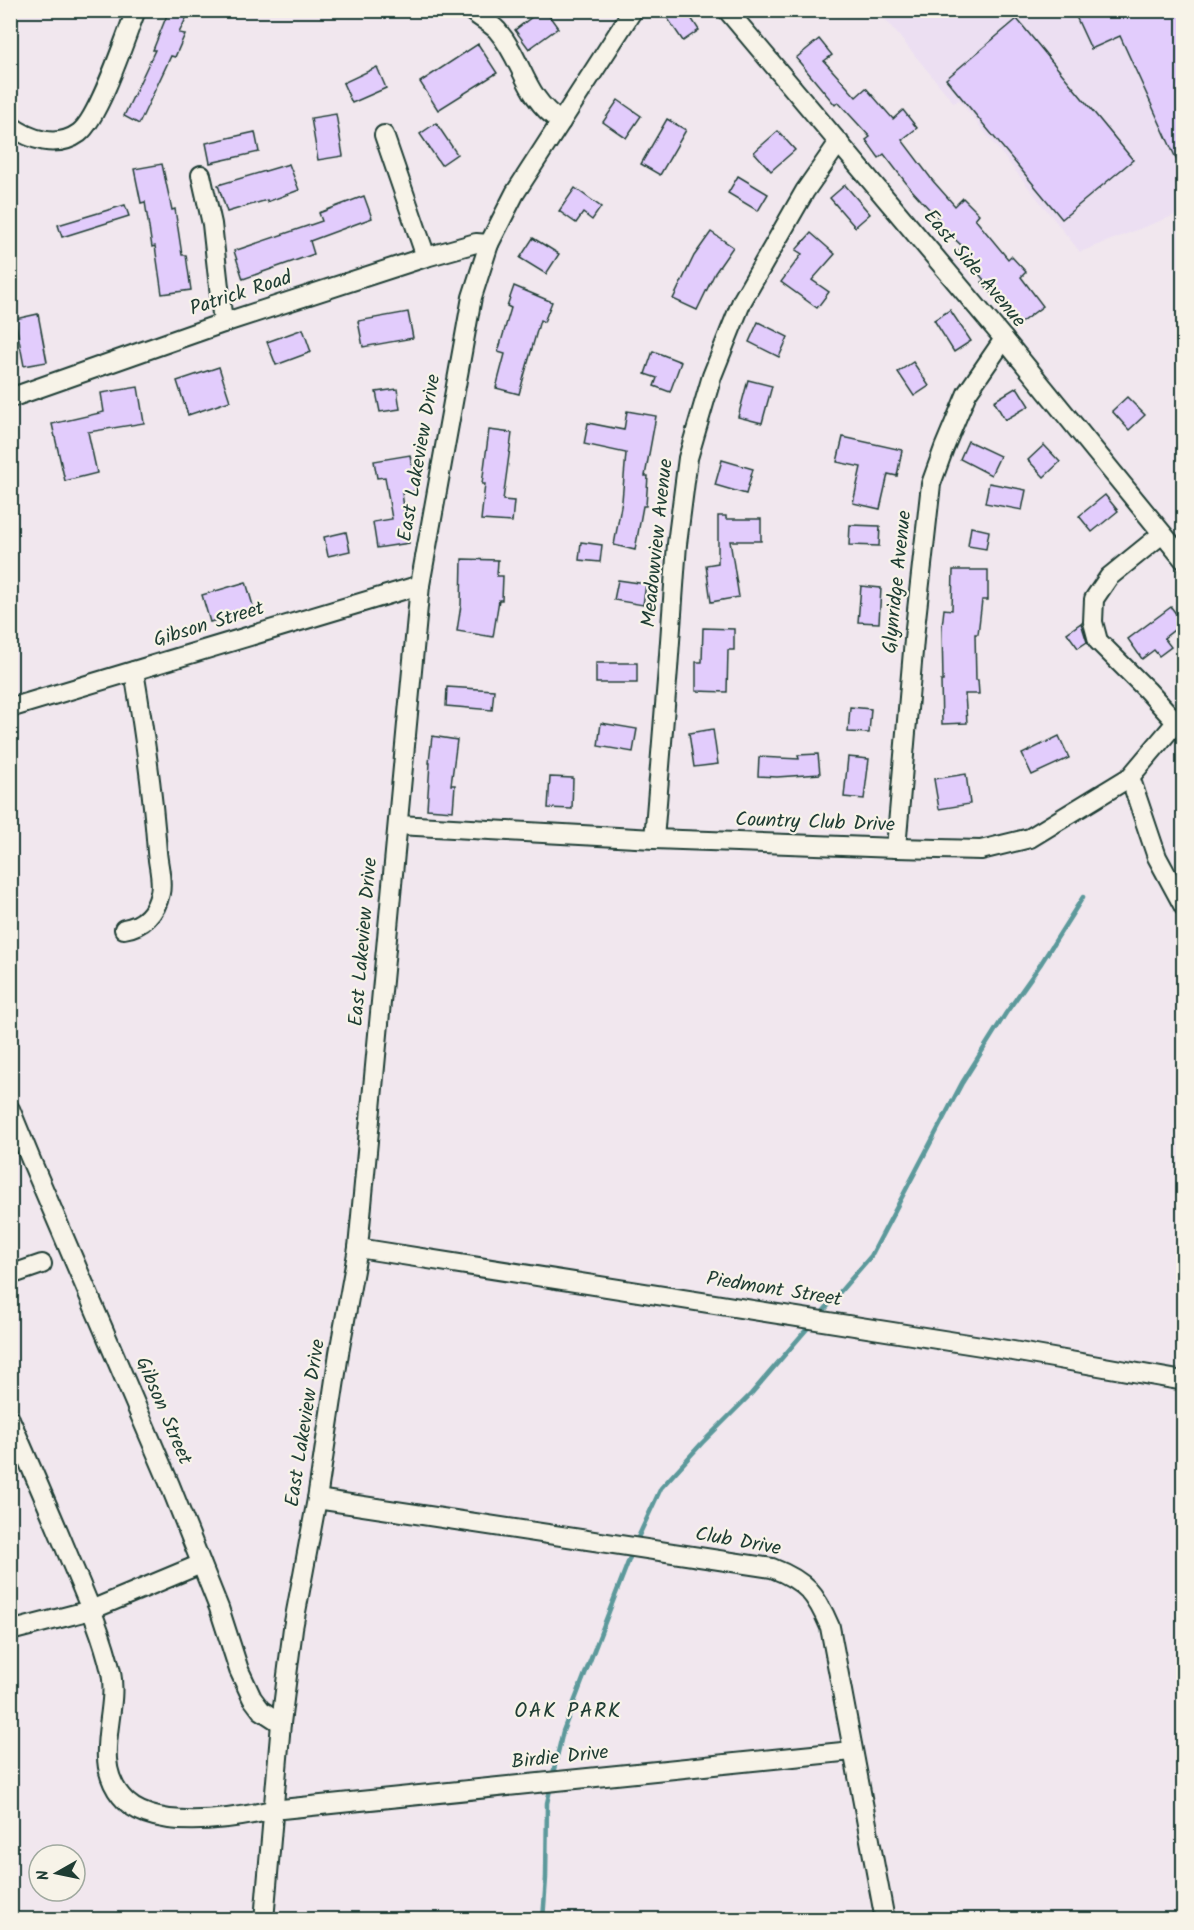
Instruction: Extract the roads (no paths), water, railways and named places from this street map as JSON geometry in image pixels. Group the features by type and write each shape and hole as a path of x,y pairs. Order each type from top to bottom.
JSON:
{"street":[{"path":"10,124 35,140 57,142 79,133 90,122 98,106 136,10"},
{"path":"470,10 496,30 512,52 536,99 561,122"},
{"name":"East Lakeview Drive","path":"264,1920 280,1723 293,1628 317,1499 339,1353 358,1248 420,585 472,297 489,244 516,193 633,10"},
{"name":"East Side Avenue","path":"727,10 1004,339 1184,560"},
{"path":"384,135 426,257"},
{"name":"Meadowview Avenue","path":"654,839 669,669 676,544 688,458 712,375 742,301 805,192 839,142"},
{"path":"201,175 212,224 223,323"},
{"name":"Patrick Road","path":"10,398 223,323 426,257 476,243 489,244"},
{"name":"Glynridge Avenue","path":"896,848 915,628 931,484 967,393 1004,339"},
{"path":"1162,534 1109,577 1094,599 1093,622 1098,641 1180,718"},
{"name":"Gibson Street","path":"10,708 420,585"},
{"path":"124,929 138,925 152,913 161,892 154,806 134,671"},
{"name":"Country Club Drive","path":"398,825 654,839 981,850 1030,838 1130,777 1180,718"},
{"path":"1130,777 1157,857 1184,907"},
{"name":"Gibson Street","path":"10,1109 170,1485 219,1608 239,1670 252,1698 261,1710 280,1723"},
{"name":"Piedmont Street","path":"358,1248 1014,1351 1184,1381"},
{"path":"10,1275 42,1264"},
{"name":"Birdie Drive","path":"10,1419 99,1626 112,1685 106,1750 110,1777 120,1796 143,1813 185,1821 238,1818 272,1810 852,1751"},
{"name":"Club Drive","path":"317,1499 772,1568 792,1575 821,1605 830,1627 885,1920"},
{"path":"14,1634 92,1610 201,1564"}],"waterway":[{"path":"820,1315 871,1256 962,1083 1083,897"},
{"path":"635,1544 661,1488 751,1394 812,1323"},
{"path":"552,1778 563,1731 632,1552"},
{"path":"543,1920 547,1803 551,1786"}],"district":[{"name":"OAK PARK","path":"568,1711"}]}
